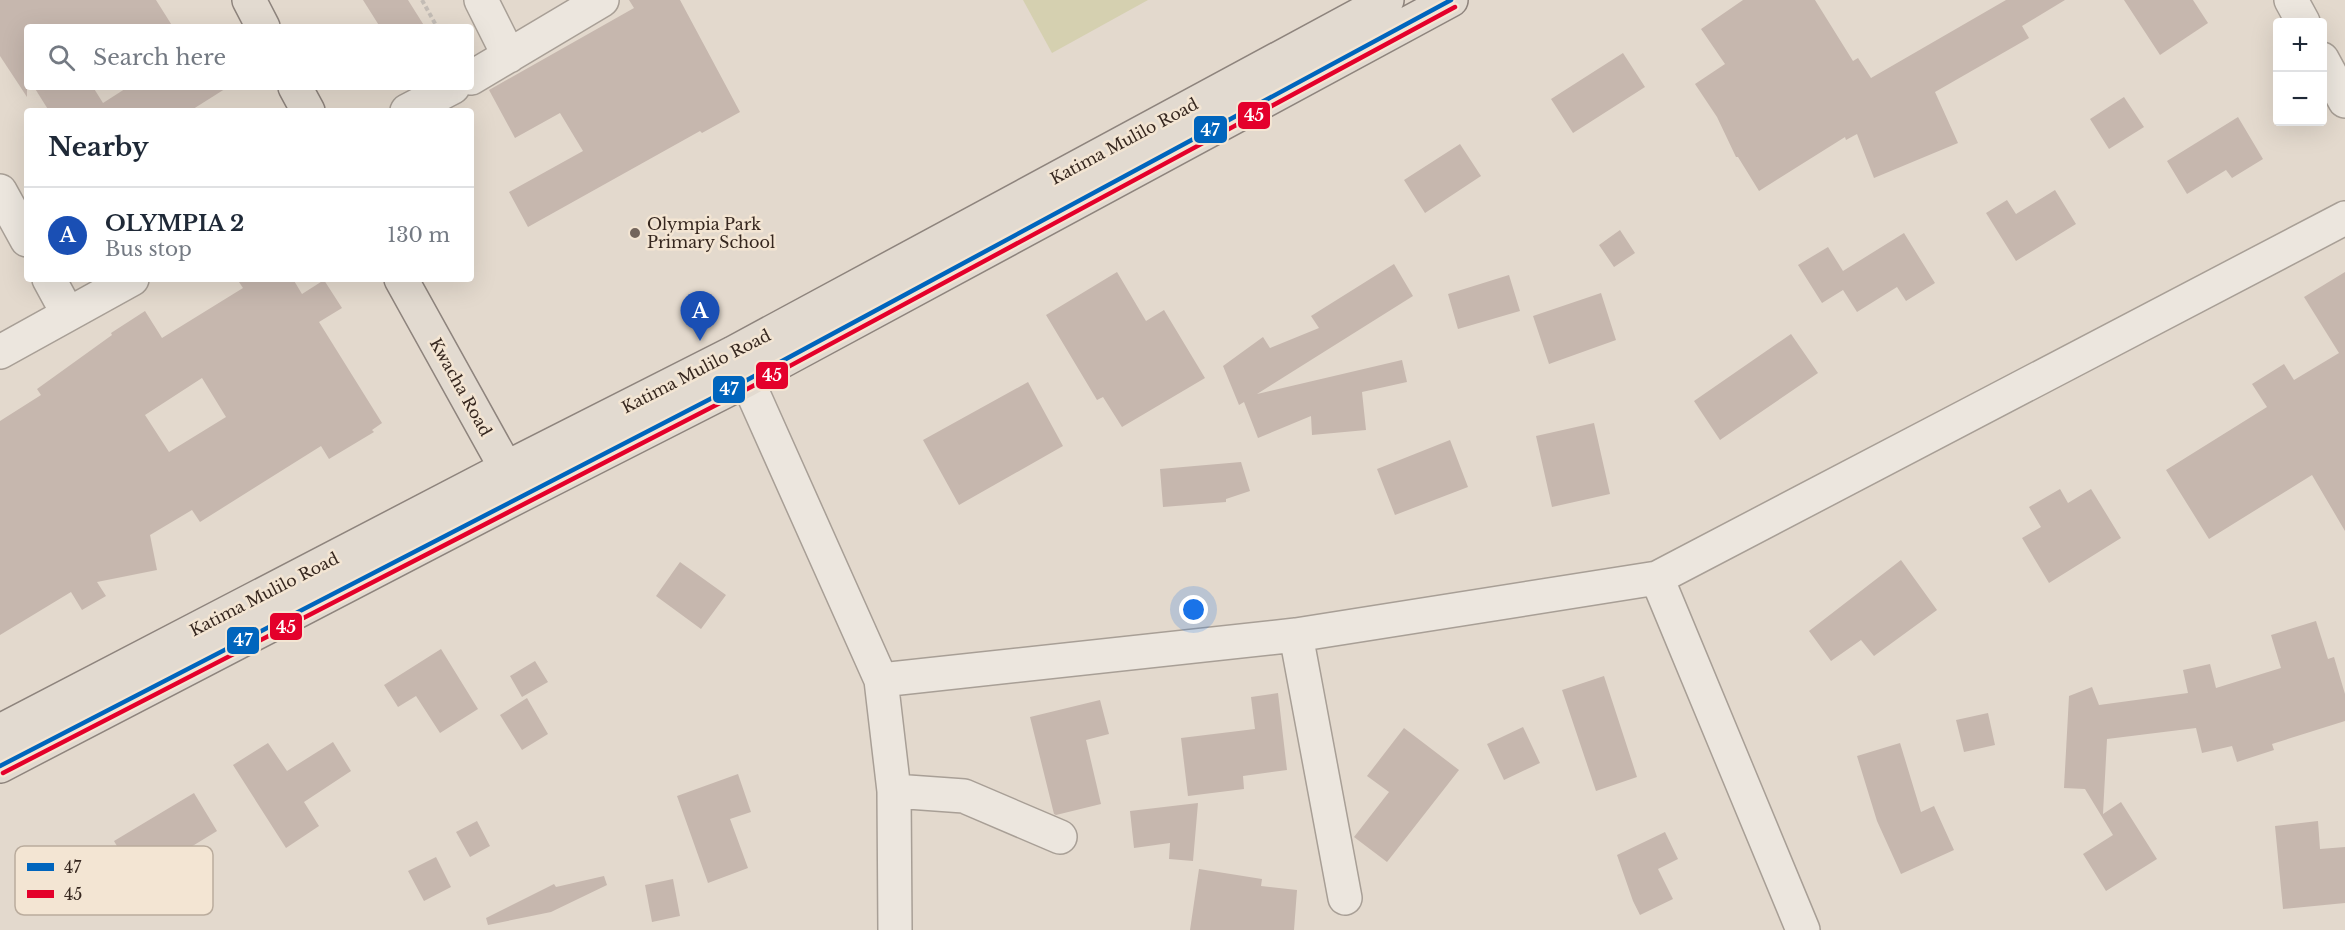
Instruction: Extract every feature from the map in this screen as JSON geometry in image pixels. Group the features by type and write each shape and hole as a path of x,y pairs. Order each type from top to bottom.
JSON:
{"main road":[{"path":"249,0 261,24"},
{"name":"Katima Mulilo Road","path":"740,366 1387,0"},
{"name":"Katima Mulilo Road","path":"0,731 513,482 1451,0"},
{"path":"297,90 306,108"},
{"name":"Kwacha Road","path":"402,282 513,482"},
{"name":"Katima Mulilo Road","path":"0,766 513,482"}],"street":[{"path":"481,0 509,56"},
{"path":"2291,0 2301,18"},
{"path":"474,76 590,3"},
{"path":"2327,68 2345,101"},
{"path":"413,108 447,90"},
{"path":"0,192 24,235"},
{"path":"881,680 1296,635 1657,578 2345,218"},
{"path":"51,282 68,314"},
{"path":"0,352 127,282"},
{"path":"740,366 881,680 894,792 895,930"},
{"path":"1657,578 1803,930"},
{"path":"1296,635 1345,898"},
{"path":"894,792 964,796 1060,837"}],"path":[{"path":"422,0 435,24"}],"shaded area":[{"path":"1023,0 1148,0 1052,53"}],"building":[{"path":"0,0 156,0 171,24 24,24 24,90 27,90 27,97 0,56"},
{"path":"363,0 408,0 423,24 378,24"},
{"path":"629,0 680,0 740,112 702,133 700,131 528,227 509,192 583,151 560,113 515,138 489,90 634,8"},
{"path":"1743,0 1815,0 1853,61 1858,58 1871,78 2006,0 2065,0 2022,26 2029,38 1935,92 1958,143 1874,178 1857,134 1846,140 1845,137 1759,191 1736,157 1717,117 1695,84 1725,64 1701,29"},
{"path":"2124,0 2193,0 2208,23 2160,55"},
{"path":"1623,53 1645,87 1573,133 1551,99"},
{"path":"36,90 95,90 103,103 123,90 223,90 195,108 47,108"},
{"path":"2124,97 2144,127 2109,149 2090,119"},
{"path":"2238,117 2263,159 2232,178 2226,170 2187,194 2167,161"},
{"path":"1460,144 1481,176 1425,213 1404,180"},
{"path":"2055,190 2076,224 2016,261 1986,213 2007,200 2016,214"},
{"path":"1620,230 1635,253 1614,267 1599,245"},
{"path":"1904,233 1935,283 1906,301 1897,287 1857,312 1843,290 1822,303 1798,265 1828,247 1843,271"},
{"path":"1394,264 1413,296 1257,394 1402,360 1407,382 1362,392 1366,430 1312,435 1311,416 1258,438 1244,402 1239,405 1223,366 1263,337 1270,348 1319,328 1311,316"},
{"path":"1117,272 1146,321 1164,310 1205,378 1122,427 1103,397 1097,400 1046,315"},
{"path":"2345,272 2345,531 2312,475 2209,539 2166,470 2267,407 2252,384 2284,364 2294,380 2339,353 2304,297"},
{"path":"1509,275 1520,311 1458,329 1448,294"},
{"path":"239,282 295,282 302,294 321,282 325,282 342,308 319,322 382,423 372,430 374,432 329,459 321,446 200,522 192,510 150,535 157,570 97,582 106,596 82,610 71,592 0,635 0,421 41,395 37,389 112,335 111,333 145,311 162,338 243,288","holes":["202,378 226,417 169,452 145,415"]},
{"path":"1601,293 1616,340 1549,364 1533,316"},
{"path":"1791,334 1818,373 1720,440 1694,401"},
{"path":"1028,382 1063,446 959,505 923,440"},
{"path":"1594,423 1610,494 1552,507 1536,436"},
{"path":"1450,440 1468,487 1395,515 1377,469"},
{"path":"1241,462 1250,491 1226,499 1226,502 1163,507 1160,469"},
{"path":"2060,489 2068,503 2091,489 2121,538 2049,583 2022,538 2041,527 2029,507"},
{"path":"1901,560 1937,610 1874,656 1861,640 1831,661 1809,631"},
{"path":"680,562 726,595 701,629 656,596"},
{"path":"2316,621 2328,659 2334,657 2345,694 2345,721 2272,744 2274,750 2237,762 2232,746 2202,753 2196,728 2107,739 2103,814 2121,802 2157,859 2106,891 2083,854 2113,835 2085,789 2064,788 2069,696 2092,687 2099,705 2188,693 2183,670 2210,664 2216,688 2281,668 2271,635"},
{"path":"441,649 478,709 440,733 416,696 398,707 384,685"},
{"path":"535,661 548,682 522,697 510,676"},
{"path":"1604,676 1637,777 1596,791 1562,690"},
{"path":"1278,693 1287,770 1243,776 1244,789 1188,796 1181,738 1255,729 1251,697"},
{"path":"527,698 548,734 522,750 500,715"},
{"path":"1100,700 1109,734 1086,740 1101,804 1056,815 1030,717"},
{"path":"1988,713 1995,745 1964,752 1956,720"},
{"path":"1523,727 1540,763 1504,780 1487,744"},
{"path":"1404,728 1459,770 1387,862 1354,837 1389,792 1367,776"},
{"path":"333,742 351,771 304,802 319,826 286,848 233,765 268,743 287,771"},
{"path":"1900,743 1921,812 1934,806 1954,850 1901,874 1877,821 1857,756"},
{"path":"738,774 751,812 730,819 748,868 708,883 677,796"},
{"path":"194,793 217,831 193,846 117,846 114,841"},
{"path":"1198,803 1193,861 1169,859 1170,843 1134,848 1130,811"},
{"path":"477,821 490,846 470,857 456,832"},
{"path":"2318,821 2320,849 2345,847 2345,903 2283,909 2275,826"},
{"path":"1665,832 1678,859 1658,869 1673,899 1640,915 1617,855"},
{"path":"436,857 451,887 424,901 408,871"},
{"path":"1199,869 1262,879 1261,886 1297,890 1294,930 1190,930"},
{"path":"604,876 607,885 551,912 488,925 486,918 554,884 556,887"},
{"path":"673,879 680,916 652,922 645,885"}],"transit line":[{"name":"47","path":"0,766 747,380 1451,0"},
{"name":"45","path":"3,773 751,387 1455,7"}],"place":[{"name":"Olympia Park Primary School","path":"635,233"},
{"name":"OLYMPIA 2","path":"700,341"}]}
